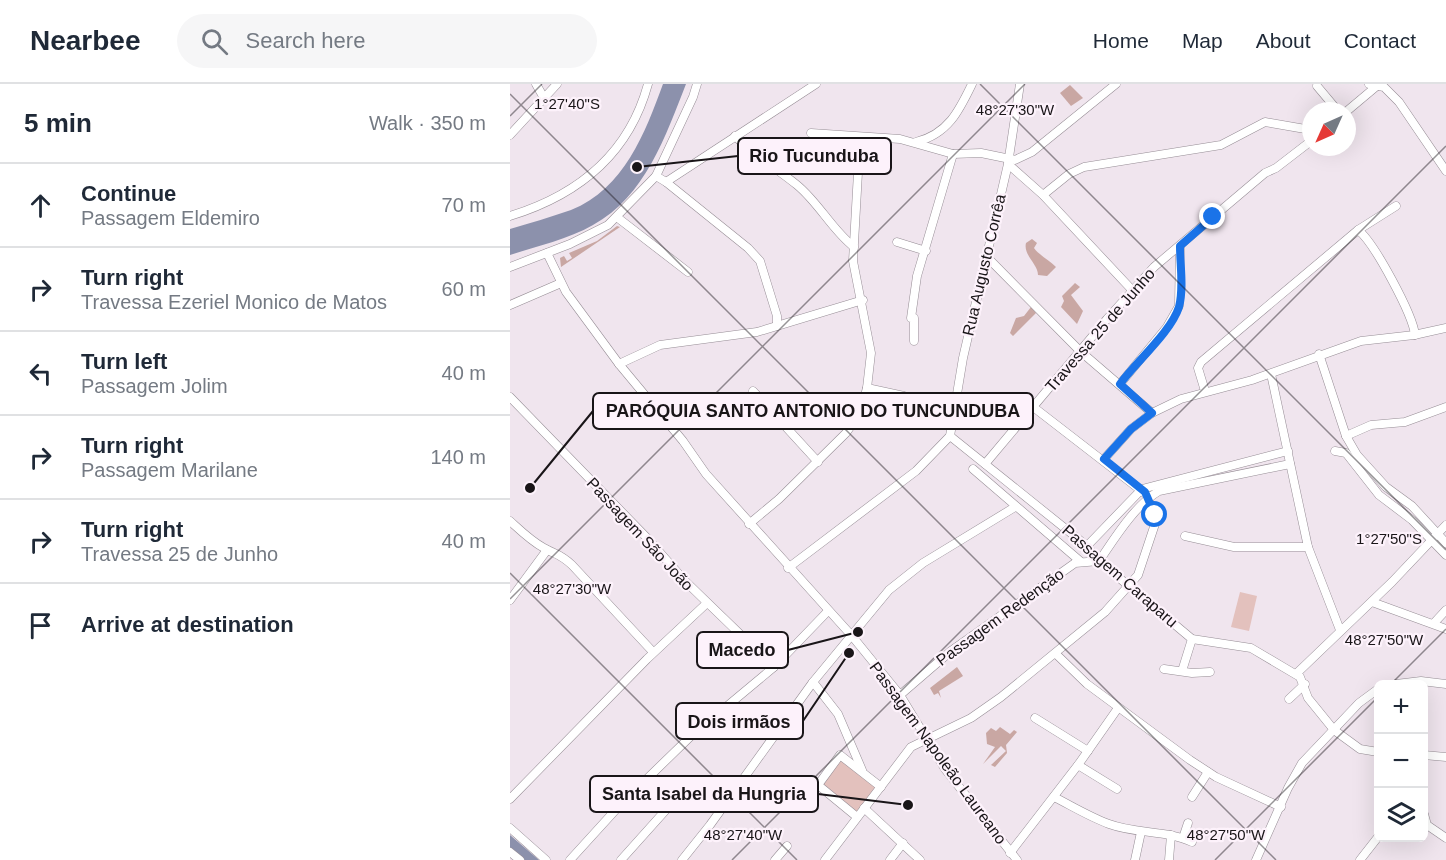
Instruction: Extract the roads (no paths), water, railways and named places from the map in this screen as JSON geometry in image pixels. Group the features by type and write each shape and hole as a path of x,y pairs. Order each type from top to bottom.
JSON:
{"street":[{"path":"536,84 544,98"},
{"path":"510,135 557,84"},
{"path":"510,216 580,184 608,161 631,129 643,105 648,84"},
{"path":"510,267 547,254 618,218 656,176 697,84"},
{"path":"666,182 816,84"},
{"path":"915,142 929,139 953,119 972,84"},
{"name":"Rua Augusto Corrêa","path":"950,436 963,358 1008,162 1020,84"},
{"path":"1008,162 1026,156 1116,84"},
{"path":"1356,102 1375,84 1384,87 1399,102 1446,171"},
{"path":"1317,86 1330,102"},
{"path":"1043,195 1069,174 1084,167 1221,145 1265,122 1302,128"},
{"path":"811,133 915,142 953,154 981,153 1008,162 1043,195 1132,291"},
{"path":"735,136 765,163 798,186 840,236 854,247"},
{"path":"749,524 818,462 846,433 861,411 867,388 871,353 863,300 853,261 860,137"},
{"name":"Travessa 25 de Junho","path":"985,464 1032,406 1154,267 1265,173 1276,168 1302,148"},
{"path":"914,341 914,318 911,318 914,291 953,154"},
{"path":"656,176 748,248 760,261 777,316 777,326"},
{"path":"1205,391 1198,368 1202,362 1358,230 1396,206"},
{"path":"618,218 688,272"},
{"path":"1358,230 1366,239 1397,293 1415,335"},
{"path":"897,242 926,251"},
{"path":"1120,384 1167,327 1179,306 1180,246"},
{"name":"Passagem Napoleão Laureano","path":"547,254 561,284 619,364 683,441 706,474 788,568 852,636 900,695 945,768 1017,860"},
{"path":"986,256 1080,351 1152,413"},
{"path":"510,305 561,284"},
{"path":"619,364 660,345 757,332 863,300"},
{"path":"1104,459 1131,429 1152,413 1205,391 1232,386 1271,374 1319,354 1361,341 1415,335 1446,328"},
{"path":"1319,354 1346,436 1366,466 1386,487 1412,506 1446,543"},
{"path":"1271,374 1308,547 1340,630"},
{"path":"867,388 904,396 954,412"},
{"path":"753,392 818,462"},
{"name":"Passagem São João","path":"510,397 707,603 774,667"},
{"path":"825,860 904,754 928,739 971,718 1056,654 1105,612 1130,586 1142,567 1155,526 1155,515 1146,493 1032,406"},
{"path":"1346,436 1371,425 1405,422 1446,407"},
{"path":"788,568 916,471 950,436"},
{"name":"Passagem Caraparu","path":"950,436 1087,546 1099,561 1192,639 1251,648 1296,675 1305,684 1308,698 1334,730 1360,749 1374,751"},
{"path":"1335,451 1346,453 1379,495 1412,520 1446,555"},
{"path":"1099,561 1146,493 1289,458"},
{"path":"1087,546 1146,493 1289,458"},
{"name":"Passagem Caraparu","path":"973,469 1080,561"},
{"path":"682,860 710,825 813,682 876,605 905,577 1015,507"},
{"path":"510,521 526,537 547,550 558,552 653,652"},
{"path":"1296,675 1340,630 1372,602 1446,525"},
{"path":"1185,536 1234,547 1308,547"},
{"path":"510,600 547,550"},
{"name":"Passagem Redenção","path":"900,695 951,651 1080,561 1099,561"},
{"path":"1372,602 1446,628"},
{"path":"510,799 653,652 707,603"},
{"path":"1434,623 1446,610"},
{"path":"570,860 621,804 690,737 774,667 828,611"},
{"path":"1182,671 1192,639"},
{"path":"1056,654 1087,684 1208,772 1281,807"},
{"path":"1164,669 1210,672"},
{"path":"813,682 838,714 863,772"},
{"path":"1428,682 1446,684"},
{"path":"1289,699 1305,684"},
{"path":"1256,860 1302,763 1365,697 1374,691"},
{"path":"1010,852 1078,765 1118,708"},
{"path":"1035,718 1088,751"},
{"path":"858,817 818,785 840,755 880,787"},
{"path":"1428,755 1446,757"},
{"path":"1078,765 1117,789"},
{"path":"1192,797 1208,772"},
{"path":"1054,797 1109,824 1171,835 1192,842"},
{"path":"621,860 673,802"},
{"path":"864,808 920,860"},
{"path":"1183,838 1188,823"},
{"path":"1428,826 1446,838"},
{"path":"510,828 546,860"},
{"path":"1135,860 1145,832"},
{"path":"1169,860 1171,835"},
{"path":"1360,860 1374,842"},
{"path":"890,860 903,843"},
{"path":"775,860 787,846"},
{"path":"510,852 520,860"}],"water":[{"path":"663,84 686,84 652,163 627,198 611,213 584,230 510,255 510,229 571,210 589,201 619,174 640,140"},
{"path":"510,835 539,860 523,860 510,848"}],"place":[{"name":"Rio Tucunduba","path":"637,167"},
{"name":"PARÓQUIA SANTO ANTONIO DO TUNCUNDUBA","path":"530,488"},
{"name":"Macedo","path":"858,632"},
{"name":"Dois irmãos","path":"849,653"},
{"name":"Santa Isabel da Hungria","path":"908,805"}]}
